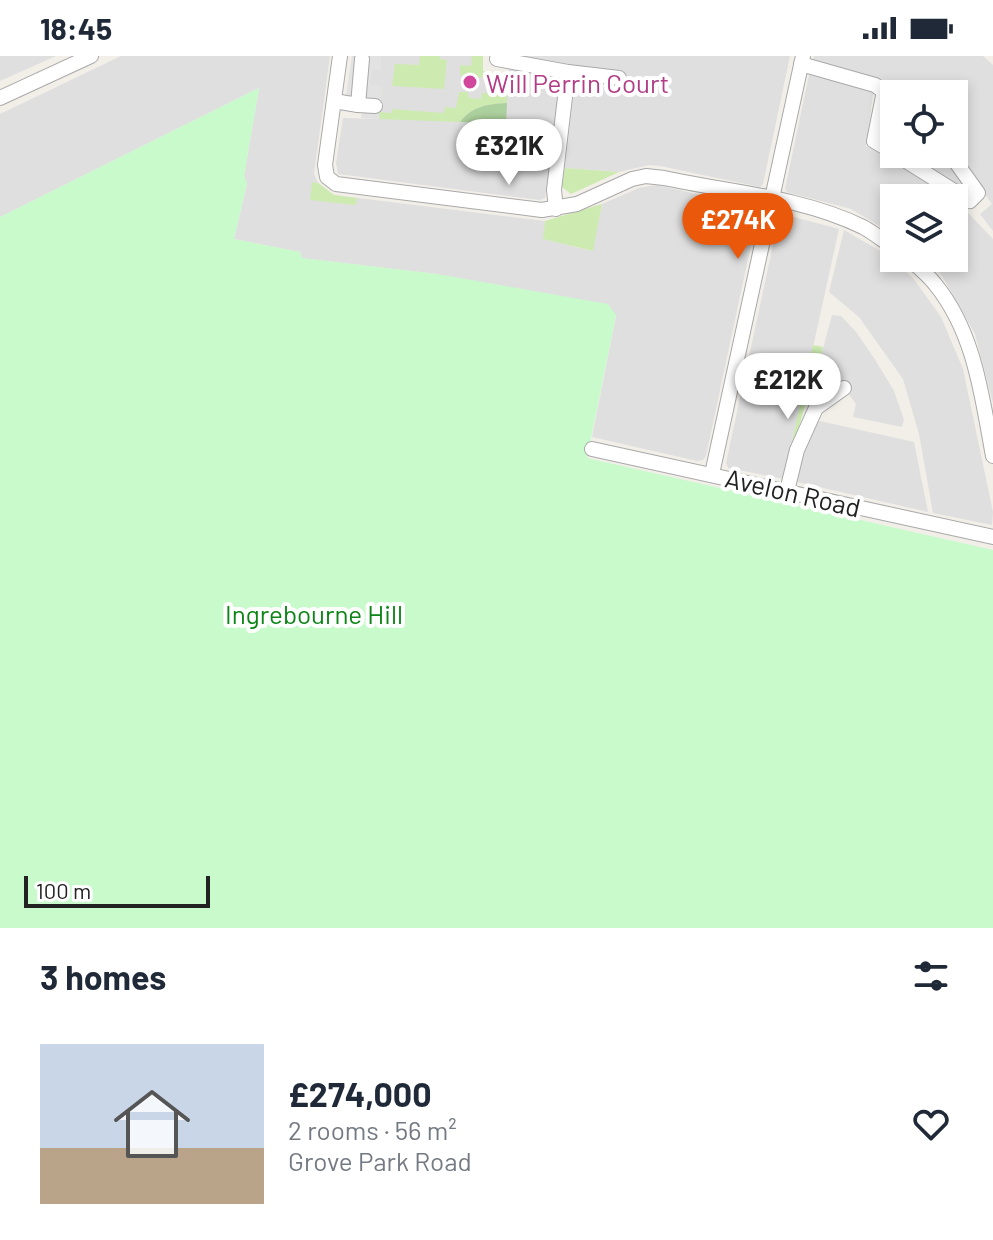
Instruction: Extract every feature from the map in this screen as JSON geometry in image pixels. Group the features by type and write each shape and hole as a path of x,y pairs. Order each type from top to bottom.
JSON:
{"street":[{"path":"0,98 91,56"},
{"path":"340,56 325,165 327,177 336,184 542,210 556,209 646,176 829,213 880,239"},
{"path":"498,56 497,59 568,72 619,78"},
{"path":"358,105 362,59"},
{"path":"712,474 802,60 880,89"},
{"path":"556,209 554,190 568,72"},
{"path":"334,101 375,106"},
{"path":"880,123 874,141 880,145"},
{"path":"917,168 970,201 978,193 960,168"},
{"path":"923,272 935,284 958,322 975,363 993,456"},
{"path":"787,491 797,450 816,408 844,388"},
{"name":"Avelon Road","path":"592,449 993,537"}],"shaded area":[{"path":"0,56 56,56 0,81"},
{"path":"121,56 330,56 314,174 318,183 334,195 545,221 544,239 592,251 602,204 639,188 657,185 754,207 758,212 706,456 697,461 592,437 616,316 437,274 301,258 300,252 234,239 247,184 244,176 259,88 0,217 0,114"},
{"path":"352,56 381,56 380,70 372,70 369,85 382,87 379,119 361,118 362,109 344,108"},
{"path":"381,56 483,56 483,71 508,76 509,69 556,75 561,81 545,198 540,200 338,174 336,163 343,118 379,119 382,87 369,86 372,70 380,70"},
{"path":"511,56 790,56 763,184 760,187 649,165 619,172 565,168 574,90 583,84 623,89 624,73"},
{"path":"814,56 983,56 993,65 993,231 980,214 992,204 966,168 968,80 880,80 880,88 812,63"},
{"path":"810,70 874,88 866,146 880,154 880,168 904,168 931,184 880,184 880,227 851,209 785,189"},
{"path":"929,168 954,168 965,184 956,184"},
{"path":"968,213 993,239 993,403 975,334 939,272 968,272"},
{"path":"782,214 839,229 784,479 728,468 726,463"},
{"path":"844,230 880,251 880,272 906,272 913,278 941,317 963,369 993,512 992,525 933,513 919,434 903,379 859,317 829,292"},
{"path":"832,315 841,316 874,358 894,391 904,420 902,427 853,417 856,404 831,370 818,367"},
{"path":"820,421 914,442 928,512 793,481 809,428"}],"green space":[{"path":"420,56 440,56 440,59 447,60 444,89 392,86 395,64 419,65"},
{"path":"472,56 483,56 483,71 508,76 507,103 481,107 460,122 379,119 379,112 392,113 392,109 444,113 445,107 456,108 459,92 468,92 469,98 481,99 482,93 494,94 494,79 460,75 460,65 471,66"},
{"name":"Ingrebourne Hill","path":"259,88 244,176 247,183 234,239 300,252 302,258 437,274 608,304 616,315 587,458 993,550 993,928 0,928 0,217"},
{"path":"507,103 506,124 460,122 481,107"},
{"path":"565,168 619,172 571,194 562,187"},
{"path":"312,182 334,195 357,198 356,205 310,200"},
{"path":"602,204 593,251 543,239 545,221"},
{"path":"813,345 823,347 819,367 831,370 835,387 816,402 821,383 812,381 784,479"}],"place":[{"name":"Will Perrin Court","path":"470,82"}]}
